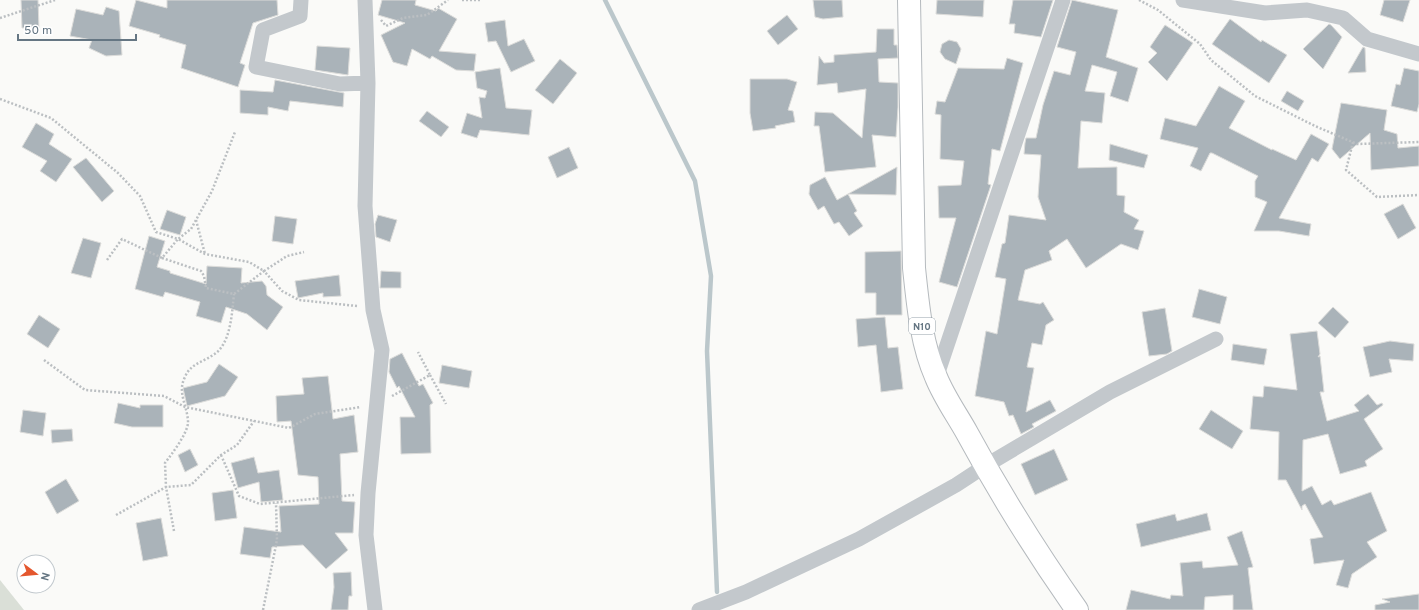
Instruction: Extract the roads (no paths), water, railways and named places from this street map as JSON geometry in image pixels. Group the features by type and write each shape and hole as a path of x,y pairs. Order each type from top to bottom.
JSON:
{"main road":[{"name":"N10","path":"909,0 914,268 918,305 925,344 936,378 985,466 1077,610"}],"street":[{"path":"301,0 300,16 263,30 256,67 340,84 368,83"},
{"path":"936,378 1063,0"},
{"path":"1183,0 1265,13 1307,10 1343,18 1367,39 1419,54"},
{"path":"365,1 368,83 365,206 373,310 382,350 368,493 366,535 375,610"},
{"path":"698,610 746,592 860,539 956,485 985,466 1110,392 1216,339"}],"waterway":[{"path":"605,0 695,181 711,276 707,351 717,592"}]}
